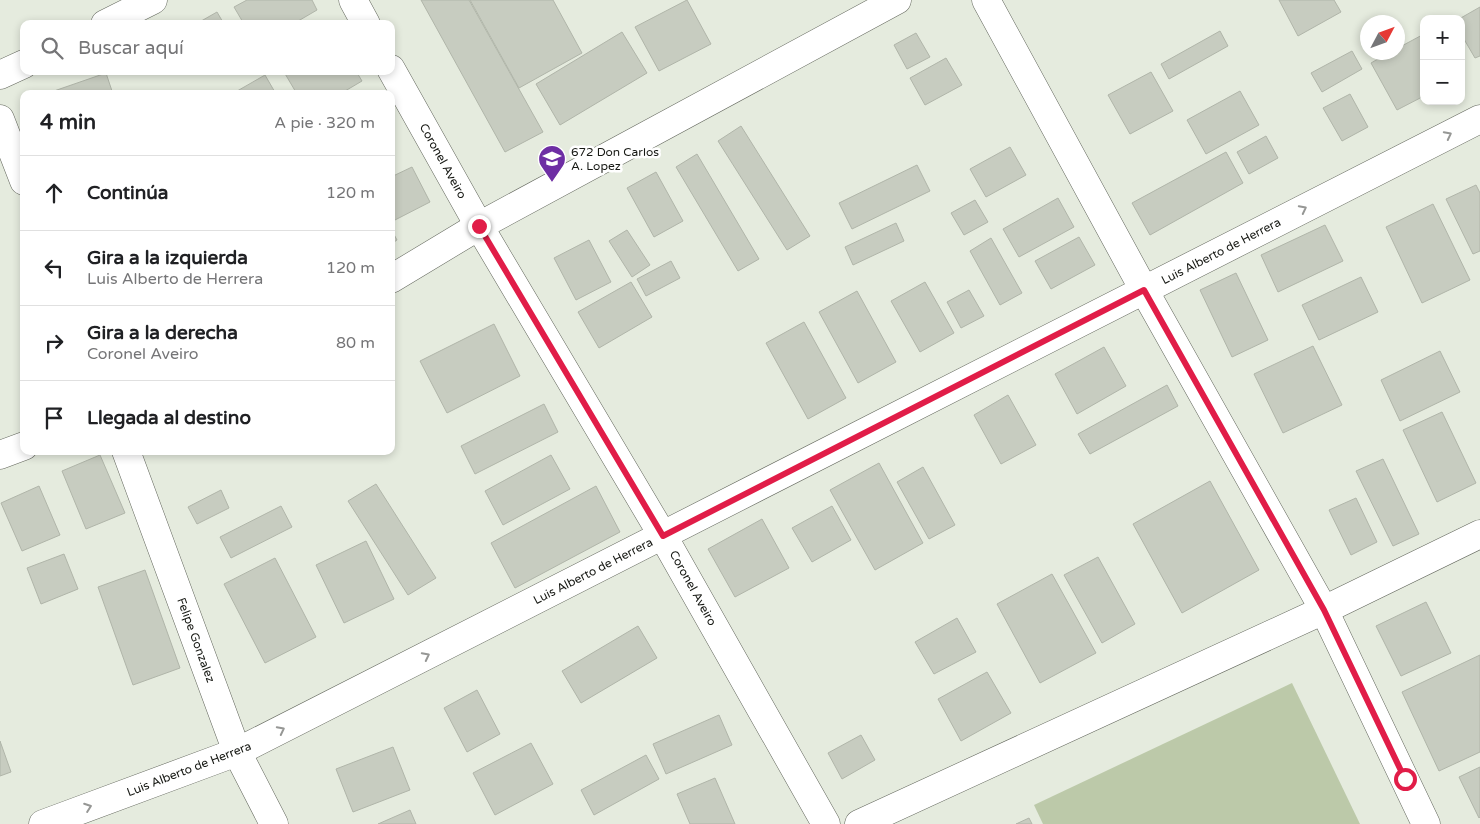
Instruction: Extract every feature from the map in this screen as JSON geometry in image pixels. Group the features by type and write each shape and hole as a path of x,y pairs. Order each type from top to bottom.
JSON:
{"street":[{"path":"113,20 153,0"},
{"path":"353,0 364,20"},
{"path":"395,277 479,226 897,0"},
{"path":"986,0 1144,290 1324,610 1426,824"},
{"path":"0,75 20,66"},
{"name":"Coronel Aveiro","path":"395,75 479,226 663,536 826,824"},
{"name":"Luis Alberto de Herrera","path":"42,824 237,752 1480,119"},
{"path":"1,126 20,171"},
{"path":"0,455 20,448"},
{"name":"Felipe Gonzalez","path":"127,455 237,752 274,824"},
{"path":"859,824 1324,610 1480,534"}],"green space":[{"path":"1292,683 1360,824 1043,824 1034,805"}],"building":[{"path":"247,0 312,0 317,10 300,20 242,20 234,7"},
{"path":"421,0 469,0 543,132 505,152"},
{"path":"470,0 553,0 582,53 519,88"},
{"path":"687,0 711,44 659,71 635,27"},
{"path":"1279,0 1334,0 1341,12 1298,36"},
{"path":"1480,7 1480,56 1475,58 1465,41 1465,16"},
{"path":"217,12 222,20 203,20"},
{"path":"1220,31 1228,46 1169,79 1161,64"},
{"path":"622,32 647,73 560,125 536,84"},
{"path":"916,33 930,57 907,69 894,45"},
{"path":"1420,36 1420,98 1397,110 1371,63 1376,60 1405,60 1405,44"},
{"path":"1352,51 1362,69 1322,92 1311,73"},
{"path":"946,58 962,85 925,105 910,78"},
{"path":"1151,72 1173,111 1130,134 1108,95"},
{"path":"100,75 107,75 112,90 57,90"},
{"path":"265,75 274,90 239,90"},
{"path":"286,75 358,75 362,81 347,90 295,90"},
{"path":"1240,91 1259,125 1206,154 1187,120"},
{"path":"1350,94 1368,127 1342,141 1323,108"},
{"path":"741,126 810,236 787,250 718,141"},
{"path":"1266,136 1278,158 1249,174 1237,152"},
{"path":"1010,147 1026,175 986,197 970,169"},
{"path":"1226,152 1243,183 1150,235 1132,203"},
{"path":"697,154 759,259 738,271 676,167"},
{"path":"917,165 930,191 852,229 839,203"},
{"path":"412,167 430,202 395,220 395,175"},
{"path":"656,172 683,221 654,237 627,188"},
{"path":"1476,185 1480,193 1480,251 1473,254 1446,199"},
{"path":"1058,198 1074,227 1019,257 1003,229"},
{"path":"975,200 988,222 964,235 951,213"},
{"path":"1433,204 1470,280 1422,303 1386,227"},
{"path":"896,223 904,241 853,265 845,247"},
{"path":"1325,225 1343,261 1278,292 1261,255"},
{"path":"627,230 650,265 632,277 609,241"},
{"path":"1079,237 1095,265 1051,289 1035,261"},
{"path":"991,238 1022,293 1000,305 970,251"},
{"path":"589,240 611,282 576,300 554,258"},
{"path":"671,261 680,278 646,296 637,279"},
{"path":"1236,273 1268,340 1232,357 1200,290"},
{"path":"1361,277 1378,312 1319,340 1302,305"},
{"path":"631,282 652,317 599,348 578,312"},
{"path":"925,282 954,333 920,352 891,301"},
{"path":"969,290 984,316 961,328 947,302"},
{"path":"857,291 896,362 858,383 819,312"},
{"path":"804,322 846,398 808,419 766,343"},
{"path":"494,324 520,376 447,413 420,361"},
{"path":"1313,346 1342,405 1283,433 1254,374"},
{"path":"1104,347 1126,386 1077,414 1055,374"},
{"path":"1440,351 1460,392 1400,421 1381,380"},
{"path":"1167,385 1178,406 1090,454 1078,434"},
{"path":"1008,395 1036,445 1001,464 974,415"},
{"path":"544,404 558,432 475,474 461,446"},
{"path":"1442,412 1476,483 1437,502 1403,430"},
{"path":"100,455 125,513 86,529 62,471"},
{"path":"551,455 570,489 503,525 485,491"},
{"path":"1383,459 1419,534 1393,546 1356,471"},
{"path":"879,463 923,543 875,570 830,490"},
{"path":"923,467 955,525 929,539 897,482"},
{"path":"1210,481 1259,570 1182,613 1133,524"},
{"path":"376,484 436,578 408,595 348,501"},
{"path":"39,486 60,535 22,551 1,503"},
{"path":"596,486 620,532 515,588 491,543"},
{"path":"221,490 229,508 197,524 188,507"},
{"path":"1356,498 1377,542 1351,555 1329,510"},
{"path":"281,506 292,527 231,558 220,537"},
{"path":"832,506 851,540 812,562 792,528"},
{"path":"762,519 789,568 735,597 708,549"},
{"path":"366,541 394,599 344,623 316,565"},
{"path":"64,554 78,589 41,604 27,568"},
{"path":"1098,557 1135,624 1102,643 1064,575"},
{"path":"275,558 316,637 265,663 224,584"},
{"path":"145,570 180,668 133,685 98,587"},
{"path":"1052,574 1096,653 1040,683 997,604"},
{"path":"1426,602 1451,653 1401,676 1376,626"},
{"path":"957,618 976,652 934,674 915,642"},
{"path":"638,626 657,658 581,703 562,671"},
{"path":"1480,655 1480,752 1439,771 1402,692"},
{"path":"987,672 1011,713 961,741 938,699"},
{"path":"477,690 500,734 467,752 444,708"},
{"path":"719,715 732,745 666,774 653,744"},
{"path":"861,735 875,760 842,779 828,753"},
{"path":"0,741 11,772 0,776"},
{"path":"531,743 553,784 495,815 473,773"},
{"path":"393,747 410,790 353,812 336,769"},
{"path":"646,755 659,779 594,815 581,790"},
{"path":"1480,767 1480,817 1479,818 1459,777"},
{"path":"715,778 735,824 690,824 677,794"},
{"path":"410,810 416,824 378,824"},
{"path":"1029,818 1032,824 1016,824"}],"place":[{"name":"672 Don Carlos A. Lopez","path":"552,183"}],"route":[{"path":"479,226 663,536 1144,290 1324,610 1405,779"}]}
